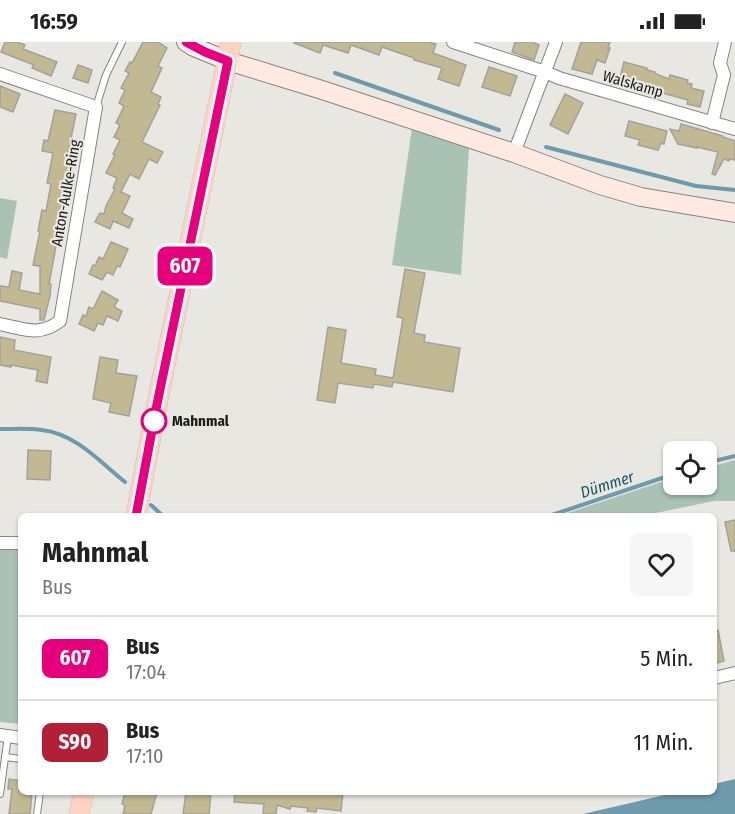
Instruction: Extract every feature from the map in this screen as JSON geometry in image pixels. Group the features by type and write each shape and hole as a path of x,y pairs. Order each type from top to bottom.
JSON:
{"main road":[{"path":"186,42 205,52 230,51 319,89 514,153 600,185 641,197 735,213"},
{"path":"137,513 158,397 230,51"},
{"path":"79,814 83,795"}],"street":[{"name":"Walskamp","path":"453,42 559,78 735,129"},
{"path":"514,153 556,42"},
{"path":"712,123 724,75 720,63 725,42"},
{"path":"0,74 96,108"},
{"name":"Anton-Aulke-Ring","path":"0,324 35,331 50,329 60,321 96,108"},
{"path":"0,543 18,543"},
{"path":"717,677 735,673"}],"lane":[{"path":"96,108 106,75 122,42"},
{"path":"0,794 5,757 4,735"},
{"path":"5,757 18,759"},
{"path":"37,814 40,795"}],"green space":[{"path":"412,128 469,148 461,275 392,265"},
{"path":"0,198 17,201 7,259 0,257"},
{"path":"735,460 735,501 714,501 656,513 568,513 663,481 663,495 717,495 717,465"},
{"path":"0,548 18,549 18,724 0,722"}],"water":[{"path":"735,779 735,814 583,814 665,795 717,795 717,783"}],"building":[{"path":"5,42 25,45 23,49 57,62 51,76 32,68 34,65 1,52"},
{"path":"143,42 158,42 167,48 158,66 162,68 151,92 161,97 158,104 160,105 142,142 163,152 157,163 149,159 139,179 130,174 121,192 130,196 122,213 133,219 129,228 113,221 110,229 95,222 100,213 104,214 115,189 113,188 117,178 106,173 120,140 114,137 120,125 116,123 124,106 119,103 125,90 121,88 129,73 125,71"},
{"path":"294,42 428,42 436,44 433,53 466,65 459,86 438,79 442,68 382,47 379,55 351,45 348,53 323,45 320,53"},
{"path":"515,42 532,42 539,45 534,60 512,52"},
{"path":"581,42 610,42 605,63 597,60 592,74 572,69"},
{"path":"624,62 647,68 669,79 670,75 688,80 687,83 692,84 691,88 704,91 700,107 687,104 688,100 655,91 654,95 618,85"},
{"path":"78,65 92,70 88,83 73,78"},
{"path":"489,67 517,76 510,96 482,87"},
{"path":"0,86 20,94 13,112 0,107"},
{"path":"565,94 583,103 568,134 550,125"},
{"path":"55,110 76,114 68,153 73,154 49,284 51,284 50,296 44,320 40,320 40,309 0,301 0,286 9,287 12,271 22,273 19,290 40,294 40,266 33,265 42,210 46,211 51,184 47,183 53,153 42,151 44,140 48,141"},
{"path":"629,121 667,131 664,144 661,143 658,150 638,145 640,140 625,136"},
{"path":"681,124 735,141 735,160 724,159 715,175 712,174 718,152 678,144 670,129 679,131"},
{"path":"111,242 128,249 120,267 117,266 113,275 107,272 102,280 89,274 99,257 103,259"},
{"path":"405,269 425,273 414,333 425,335 424,342 460,348 453,392 393,382 392,387 374,384 373,388 338,383 335,403 317,400 328,327 346,330 341,363 376,369 375,375 393,378 403,318 397,317"},
{"path":"102,291 118,300 114,307 122,311 118,321 107,316 103,325 98,323 94,331 79,324 83,315 86,316 89,307 93,309"},
{"path":"0,337 15,340 14,350 51,357 47,383 36,381 38,370 0,365"},
{"path":"100,357 118,360 116,373 137,376 129,416 109,412 111,403 93,399"},
{"path":"28,450 51,451 50,480 27,479"},
{"path":"735,520 735,551 731,551 725,522"},
{"path":"717,630 718,630 724,661 717,663"},
{"path":"9,779 18,780 18,795 32,795 30,814 9,814 12,789 8,789"},
{"path":"124,795 156,795 151,814 123,814 125,805 122,804"},
{"path":"186,795 211,795 209,814 183,814"},
{"path":"235,795 343,795 341,811 317,808 316,812 307,811 308,808 291,806 290,809 277,805 276,814 263,814 264,804 234,802"}],"waterway":[{"path":"335,73 499,130"},
{"path":"546,147 696,186 735,190"},
{"name":"Dümmer","path":"0,429 37,429 66,437 87,450 125,482"},
{"name":"Dümmer","path":"717,460 735,456"},
{"name":"Dümmer","path":"558,513 663,478"},
{"name":"Dümmer","path":"151,505 160,513"}],"bus line":[{"name":"607","path":"137,513 228,61 186,42"}],"place":[{"name":"Mahnmal","path":"154,421"}]}
